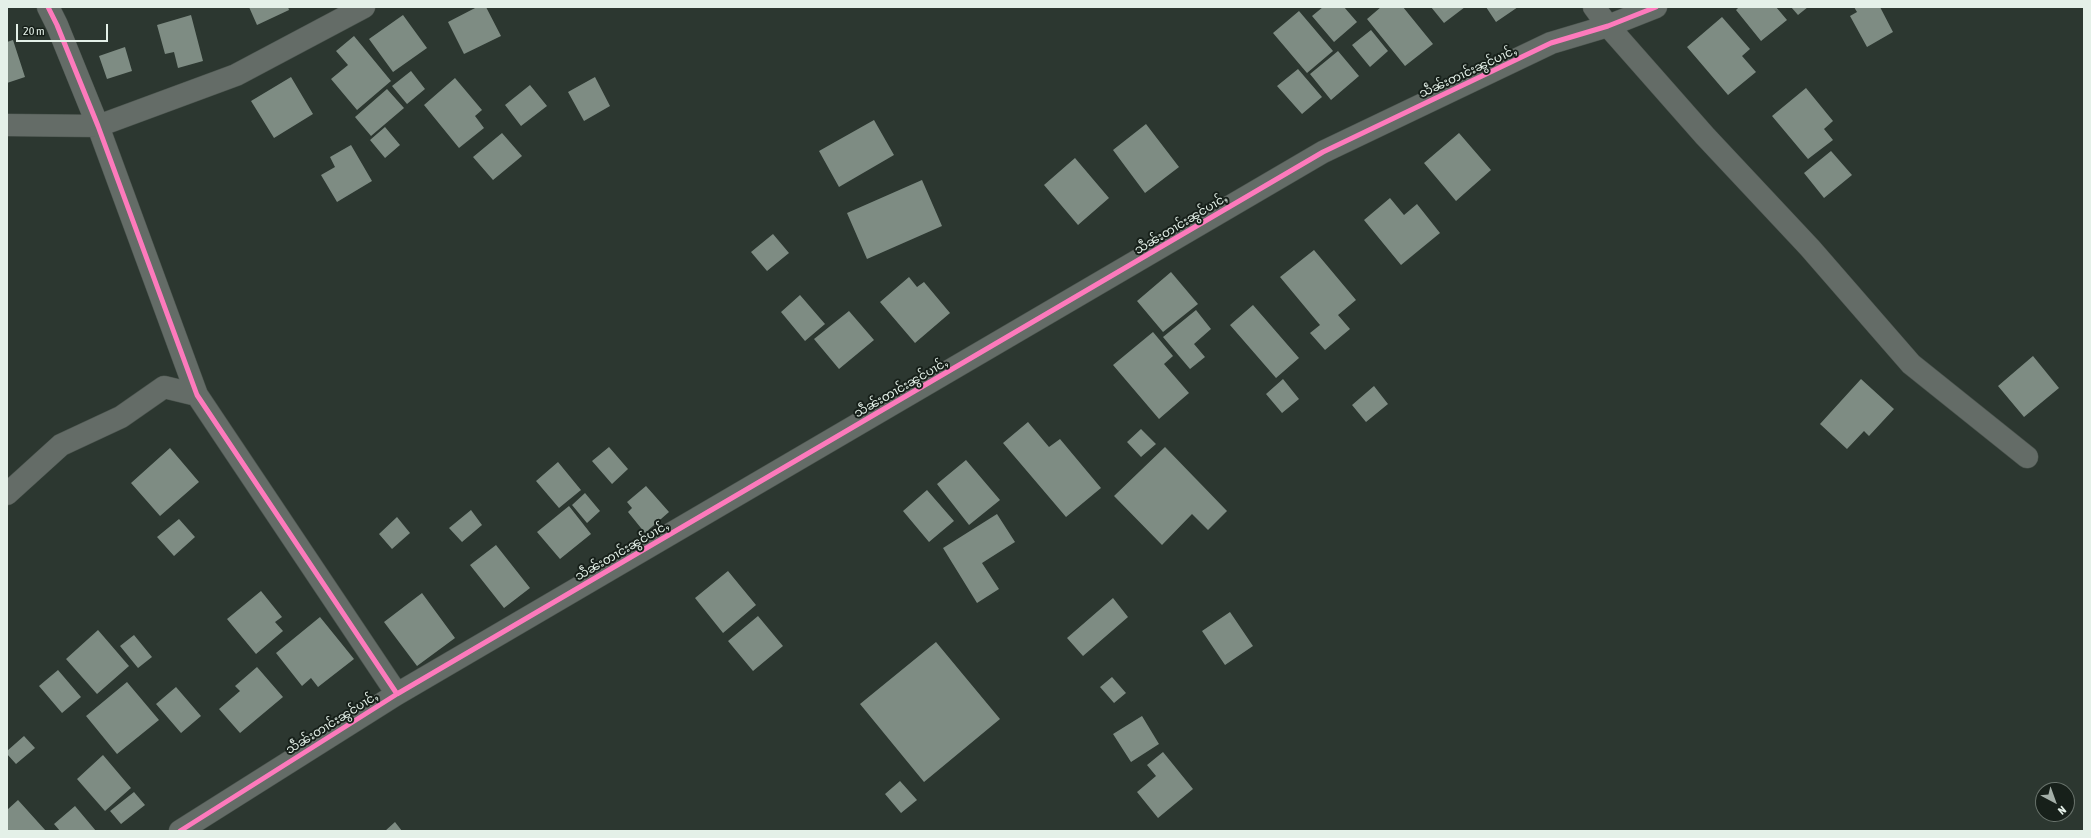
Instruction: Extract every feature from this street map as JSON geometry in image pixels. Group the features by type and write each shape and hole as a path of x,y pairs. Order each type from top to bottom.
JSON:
{"street":[{"path":"48,7 58,25 98,126 197,395 397,694"},
{"path":"7,125 98,126 236,75 364,7"},
{"path":"1594,7 1608,26 1706,136 1810,248 1911,364 2027,457"},
{"name":"သဵၼ်းတၢင်းၼွင်ပၢင်ႇ","path":"180,831 397,694 1323,152 1551,43 1608,26 1656,7"},
{"path":"7,494 61,445 121,417 164,387 197,395"}],"building":[{"path":"249,7 288,7 289,10 257,25"},
{"path":"477,7 486,7 501,36 464,54 448,22"},
{"path":"1323,7 1344,7 1357,22 1334,42 1312,16"},
{"path":"1381,7 1403,7 1433,44 1405,66 1367,19"},
{"path":"1431,7 1465,7 1444,23"},
{"path":"1486,7 1518,7 1496,22"},
{"path":"1739,7 1776,7 1787,20 1761,41 1736,10"},
{"path":"1791,7 1808,7 1798,15"},
{"path":"1854,7 1880,7 1893,32 1867,47 1850,16 1857,12"},
{"path":"1299,11 1333,51 1307,73 1273,33"},
{"path":"191,15 203,61 178,68 174,52 165,54 157,25"},
{"path":"403,15 427,48 393,72 369,39"},
{"path":"1722,17 1750,49 1742,56 1756,72 1728,95 1687,47"},
{"path":"1371,30 1388,51 1370,67 1352,45"},
{"path":"354,36 391,81 357,110 331,79 348,65 336,51"},
{"path":"13,40 25,77 7,83 7,42"},
{"path":"125,47 132,71 107,79 99,56"},
{"path":"1338,51 1359,76 1331,100 1310,74"},
{"path":"1298,69 1322,97 1302,114 1277,86"},
{"path":"411,71 425,89 407,104 392,86"},
{"path":"291,77 313,114 274,138 251,101"},
{"path":"595,77 610,106 584,121 568,92"},
{"path":"455,78 482,110 475,116 484,128 459,148 424,105"},
{"path":"530,85 547,106 521,126 505,105"},
{"path":"1806,88 1833,121 1824,129 1833,140 1808,159 1772,116"},
{"path":"387,89 404,108 371,136 355,117"},
{"path":"874,120 894,155 839,187 819,151"},
{"path":"1146,124 1179,167 1145,193 1113,150"},
{"path":"385,127 400,145 385,158 370,140"},
{"path":"502,133 522,156 493,180 473,157"},
{"path":"1459,133 1491,170 1456,201 1424,163"},
{"path":"351,145 372,181 337,202 321,175 335,167 330,157"},
{"path":"1831,151 1852,175 1824,198 1804,173"},
{"path":"1075,158 1109,198 1078,225 1044,185"},
{"path":"922,180 942,226 867,259 847,213"},
{"path":"1390,198 1404,215 1417,204 1440,233 1401,265 1364,220"},
{"path":"773,234 789,253 767,271 751,252"},
{"path":"1314,250 1356,300 1338,315 1350,329 1325,350 1310,333 1320,325 1280,277"},
{"path":"1171,272 1198,304 1163,332 1137,301"},
{"path":"909,277 917,287 924,282 950,313 915,343 880,302"},
{"path":"800,295 825,324 805,341 781,312"},
{"path":"1253,305 1299,358 1276,378 1230,325"},
{"path":"1196,310 1211,329 1194,344 1205,357 1190,369 1163,337"},
{"path":"849,311 874,340 839,369 814,339"},
{"path":"1153,332 1173,356 1164,364 1189,393 1159,419 1113,365"},
{"path":"2033,356 2059,388 2024,417 1998,386"},
{"path":"1283,379 1299,399 1282,413 1266,394"},
{"path":"1861,379 1894,409 1869,436 1864,431 1847,449 1820,424"},
{"path":"1374,386 1388,404 1366,422 1352,405"},
{"path":"1028,422 1049,447 1060,439 1101,488 1066,517 1003,443"},
{"path":"1141,429 1156,444 1141,457 1127,442"},
{"path":"609,447 628,469 612,484 592,461"},
{"path":"1165,447 1227,511 1208,530 1192,514 1162,545 1114,496"},
{"path":"170,448 199,482 160,516 131,483"},
{"path":"966,460 1000,500 969,525 937,484"},
{"path":"558,462 581,490 559,508 536,481"},
{"path":"646,486 669,512 645,533 628,512 632,508 627,502"},
{"path":"927,490 954,521 929,542 903,511"},
{"path":"585,493 600,511 587,523 572,505"},
{"path":"569,506 591,534 560,559 537,532"},
{"path":"471,510 482,525 462,542 449,528"},
{"path":"997,514 1015,542 982,563 999,589 977,603 943,548"},
{"path":"397,517 410,533 392,549 379,534"},
{"path":"179,519 195,537 174,556 157,537"},
{"path":"496,545 530,588 504,608 470,565"},
{"path":"728,571 756,605 723,633 695,598"},
{"path":"261,591 282,617 275,622 283,631 256,654 227,619"},
{"path":"422,593 455,638 417,666 384,622"},
{"path":"1113,598 1128,617 1083,656 1067,638"},
{"path":"1230,612 1253,646 1225,665 1202,631"},
{"path":"758,616 783,646 753,671 728,641"},
{"path":"320,617 354,659 318,687 311,678 302,686 276,653"},
{"path":"98,630 129,666 97,694 66,659"},
{"path":"134,635 152,657 138,668 120,646"},
{"path":"936,642 1000,719 924,782 860,704"},
{"path":"257,667 283,697 240,733 219,709 240,691 235,686"},
{"path":"58,670 81,697 62,713 39,686"},
{"path":"1112,677 1126,693 1114,703 1100,687"},
{"path":"127,682 159,720 117,754 86,716"},
{"path":"176,687 201,716 181,733 156,704"},
{"path":"1142,716 1159,744 1131,762 1113,734"},
{"path":"24,736 35,748 16,764 7,754 7,751"},
{"path":"1163,752 1193,789 1158,818 1137,792 1156,776 1147,765"},
{"path":"103,755 131,788 105,811 77,779"},
{"path":"900,781 917,800 901,813 885,794"},
{"path":"134,792 145,805 121,824 110,811"},
{"path":"18,800 46,831 8,831 7,810"},
{"path":"75,806 96,831 60,831 54,824"},
{"path":"395,822 402,831 385,831"}],"cycle path":[{"path":"48,7 57,25 98,126 197,395 397,694"},
{"path":"180,831 397,694 1323,152 1551,43 1608,26 1656,7"}]}
